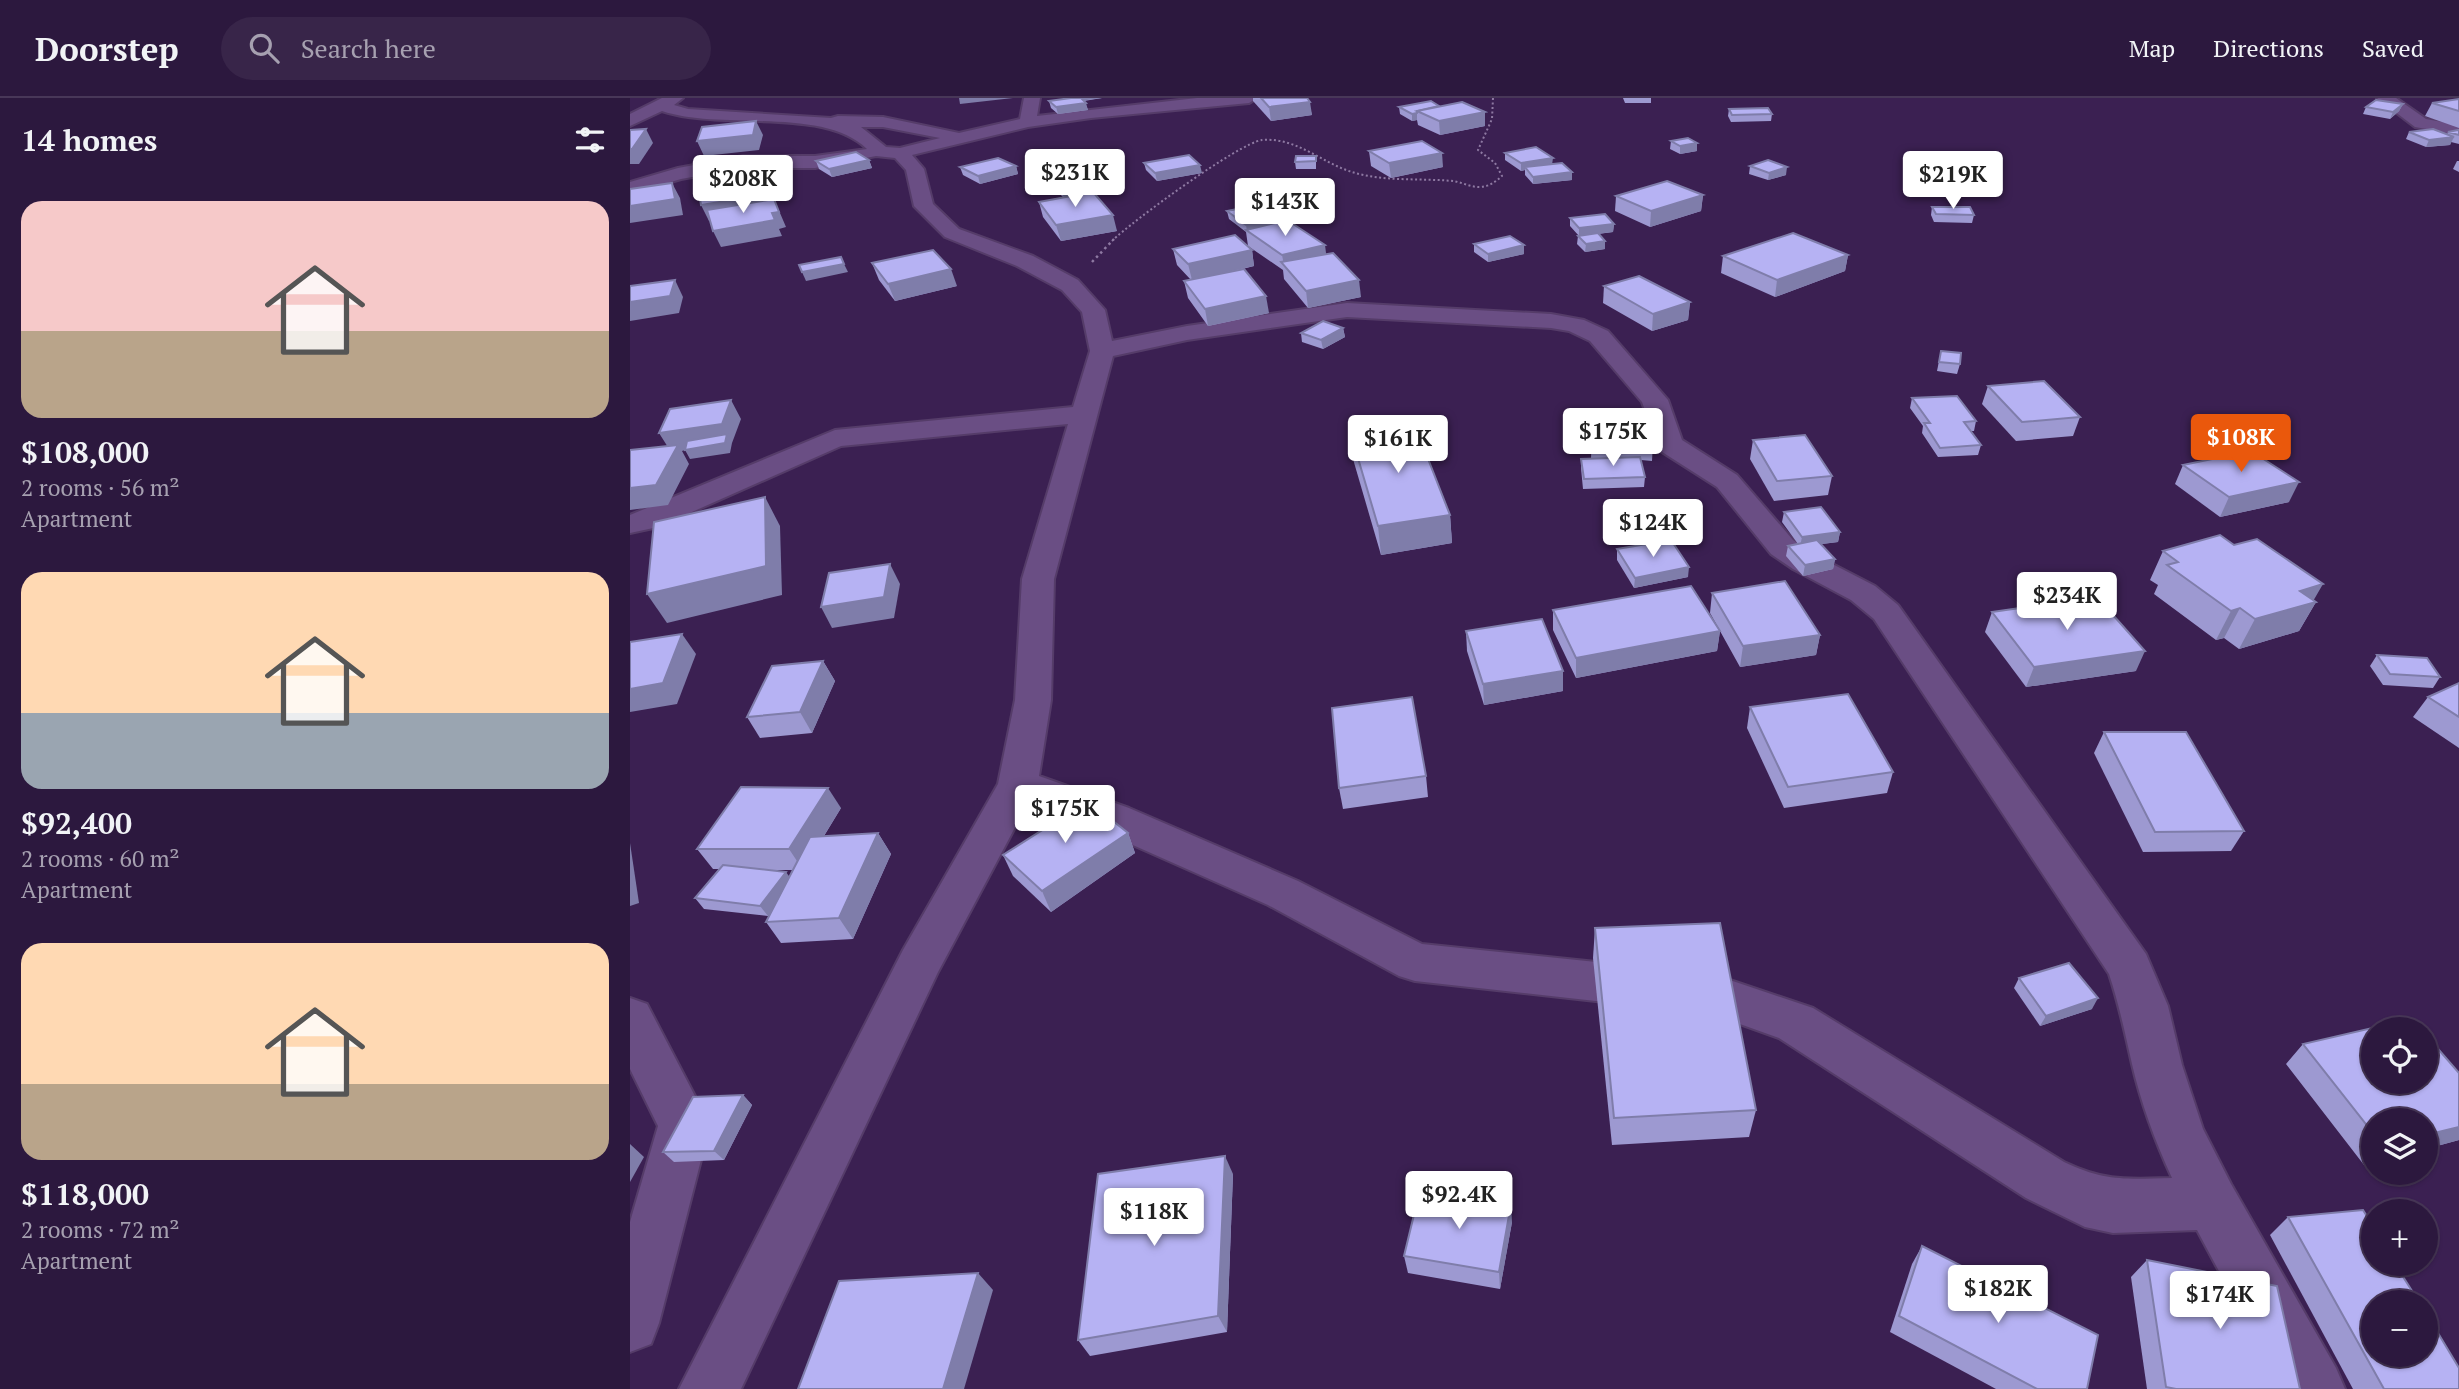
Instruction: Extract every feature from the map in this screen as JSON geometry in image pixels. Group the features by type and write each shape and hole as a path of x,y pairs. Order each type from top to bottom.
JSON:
{"street":[{"path":"1028,122 1032,98"},
{"path":"630,188 678,174 743,162 816,162 968,138 1028,122 1091,113 1249,98"},
{"path":"2385,98 2421,122 2459,130"},
{"path":"630,121 668,102 686,114 822,121 883,121 968,138"},
{"path":"822,121 874,103"},
{"path":"709,1389 919,964 1018,784 1033,700 1038,579 1102,351 1093,310 1070,285 1024,261 952,233 924,206 915,169 862,134 822,121"},
{"path":"1102,351 1187,333 1347,310 1551,321 1575,325 1598,336 1655,400 1668,444 1727,481 1782,547 1804,562 1863,593 1886,611 2130,968 2144,1006 2157,1065 2179,1136 2212,1203 2315,1389"},
{"path":"630,524 647,520 835,438 1084,414"},
{"path":"1018,784 1114,819 1283,893 1415,962 1712,993 1796,1023 2045,1180 2085,1200 2113,1206 2212,1203"},
{"path":"630,1019 684,1125 630,1322"}],"path":[{"path":"1070,285 1126,227 1221,161 1261,140 1294,144 1352,172 1401,180 1455,181 1478,187 1491,185 1502,176 1495,163 1478,149 1492,119 1493,98"}],"building":[{"path":"1081,98 1086,103 1056,107 1049,101"},
{"path":"1261,98 1307,98 1310,102 1269,107"},
{"path":"2459,99 2459,111 2432,103"},
{"path":"2376,100 2403,104 2393,112 2366,107"},
{"path":"1431,101 1439,106 1412,114 1399,107"},
{"path":"1462,102 1485,112 1439,121 1417,111"},
{"path":"1768,108 1772,114 1732,115 1729,109"},
{"path":"756,121 753,135 697,141 702,127"},
{"path":"646,129 632,149 630,149 630,130"},
{"path":"2433,129 2454,137 2429,140 2409,132"},
{"path":"1688,138 1697,143 1680,146 1671,141"},
{"path":"1422,141 1442,153 1389,163 1369,151"},
{"path":"1536,147 1553,158 1521,163 1505,153"},
{"path":"856,152 869,160 829,169 816,161"},
{"path":"1189,155 1200,165 1155,173 1144,163"},
{"path":"1296,156 1316,156 1316,161 1295,162"},
{"path":"998,158 1016,166 978,176 960,167"},
{"path":"1086,158 1106,174 1060,183 1041,166"},
{"path":"1768,160 1787,167 1769,173 1750,166"},
{"path":"1562,163 1572,172 1533,177 1525,167"},
{"path":"751,178 757,196 701,205 698,187"},
{"path":"1667,181 1703,195 1651,211 1616,196"},
{"path":"672,183 675,199 630,206 630,189"},
{"path":"1093,192 1113,215 1056,225 1039,202"},
{"path":"774,199 779,212 772,213 775,220 713,231 707,210"},
{"path":"1262,204 1281,217 1246,225 1227,211"},
{"path":"1932,207 1970,207 1974,215 1936,214"},
{"path":"1605,214 1614,224 1579,228 1570,218"},
{"path":"1287,220 1325,245 1282,255 1246,230"},
{"path":"1598,233 1605,241 1586,244 1578,236"},
{"path":"1793,233 1848,255 1777,280 1723,256"},
{"path":"1235,235 1252,250 1188,264 1173,249"},
{"path":"1510,236 1524,245 1488,254 1474,244"},
{"path":"933,250 951,269 888,284 872,263"},
{"path":"1333,253 1359,280 1306,291 1281,262"},
{"path":"841,257 844,264 802,272 799,265"},
{"path":"1244,269 1266,296 1205,309 1184,281"},
{"path":"1639,276 1690,302 1653,314 1604,286"},
{"path":"675,280 670,296 630,302 630,286"},
{"path":"1323,321 1343,328 1321,340 1301,333"},
{"path":"1941,351 1961,353 1960,364 1939,362"},
{"path":"2044,381 2080,417 2022,422 1988,386"},
{"path":"1957,396 1976,421 1964,422 1981,445 1940,448 1924,423 1930,423 1912,398"},
{"path":"731,400 722,424 659,433 670,409"},
{"path":"1593,411 1652,412 1653,442 1592,440"},
{"path":"1414,423 1450,515 1378,526 1350,431"},
{"path":"727,434 725,443 685,450 687,441"},
{"path":"1805,435 1832,476 1777,481 1753,440"},
{"path":"678,445 656,485 630,488 630,450"},
{"path":"2251,451 2299,482 2229,497 2183,465"},
{"path":"1640,457 1645,477 1584,479 1581,459"},
{"path":"765,497 766,566 647,594 654,522"},
{"path":"1821,507 1840,532 1802,537 1784,512"},
{"path":"2220,535 2234,545 2257,539 2323,584 2300,591 2316,602 2255,619 2240,608 2231,611 2167,565 2178,562 2163,551"},
{"path":"1671,540 1689,567 1635,578 1617,549"},
{"path":"1817,540 1835,559 1805,565 1788,546"},
{"path":"890,564 884,597 821,607 829,573"},
{"path":"1785,581 1820,635 1743,646 1712,593"},
{"path":"1691,586 1720,631 1576,658 1553,610"},
{"path":"2097,597 2145,651 2034,667 1992,612"},
{"path":"1542,619 1563,671 1483,684 1466,631"},
{"path":"682,634 663,683 630,689 630,642"},
{"path":"2377,655 2427,658 2440,677 2390,674"},
{"path":"823,661 800,712 747,717 772,666"},
{"path":"2459,683 2459,717 2428,697"},
{"path":"1848,694 1893,772 1788,787 1750,707"},
{"path":"1412,697 1426,776 1339,788 1332,708"},
{"path":"2104,732 2186,732 2244,831 2155,832"},
{"path":"741,787 828,788 789,849 697,849"},
{"path":"1088,801 1128,833 1042,891 1003,855"},
{"path":"878,833 839,918 766,922 810,837"},
{"path":"723,865 786,872 760,906 695,898"},
{"path":"1720,923 1756,1110 1614,1118 1595,928"},
{"path":"2069,963 2098,998 2046,1016 2019,978"},
{"path":"2361,1031 2361,1094 2438,1094 2438,1049 2459,1073 2459,1127 2438,1132 2438,1108 2361,1108 2361,1118 2303,1044"},
{"path":"743,1095 714,1151 663,1152 693,1097"},
{"path":"1225,1156 1218,1316 1078,1340 1098,1174"},
{"path":"1420,1190 1511,1204 1499,1272 1404,1256"},
{"path":"2361,1210 2361,1276 2403,1276 2411,1290 2361,1290 2361,1348 2288,1217"},
{"path":"1922,1246 2098,1335 2087,1389 2037,1389 1899,1316"},
{"path":"2147,1260 2277,1286 2300,1389 2166,1387"},
{"path":"978,1273 943,1389 798,1389 839,1281"},
{"path":"2438,1333 2459,1368 2459,1389 2384,1389 2372,1367 2438,1367"}]}
